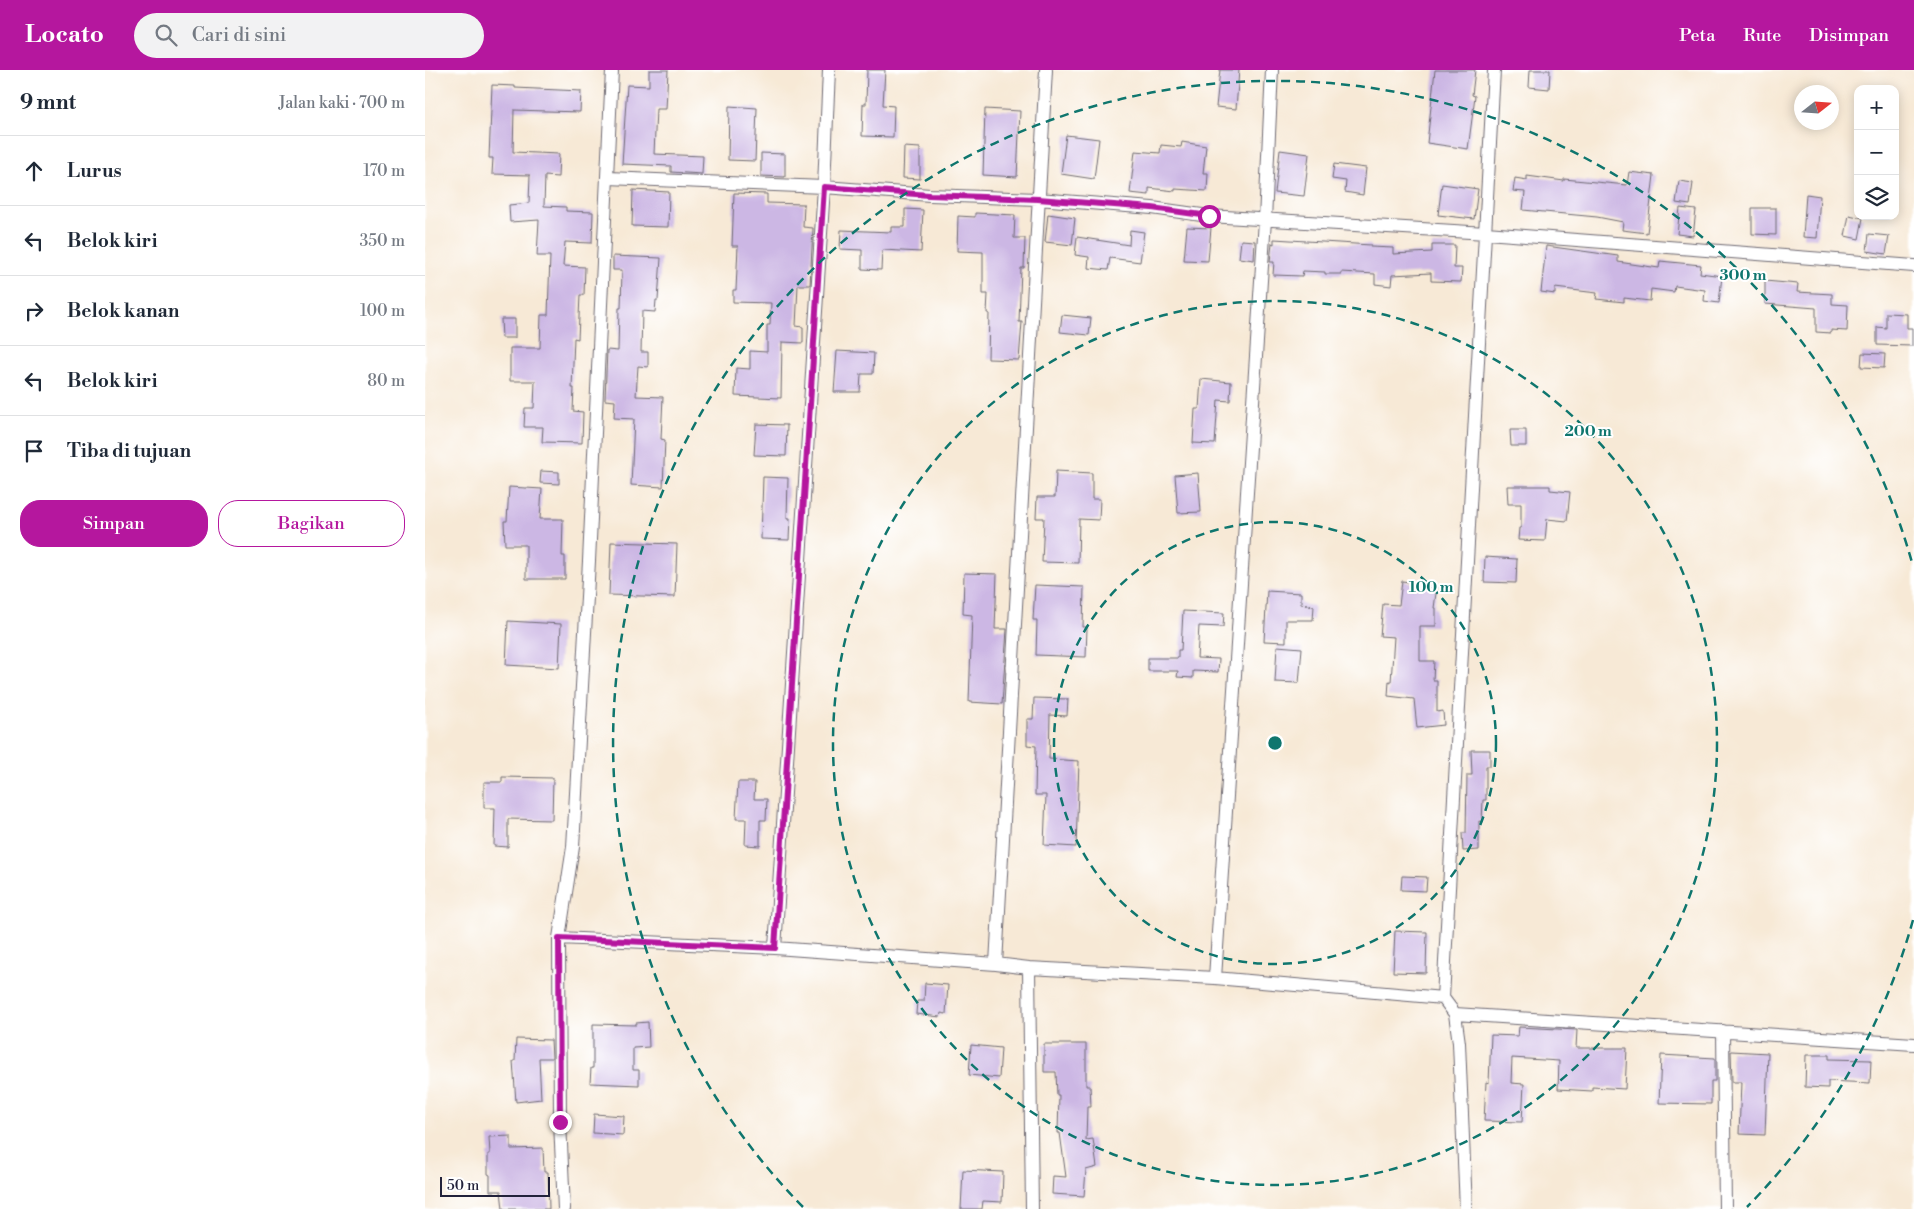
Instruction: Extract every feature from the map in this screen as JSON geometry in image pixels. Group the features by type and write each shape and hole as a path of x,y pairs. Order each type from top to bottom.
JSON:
{"street":[{"path":"564,1209 560,1122 559,938 573,847 612,70"},
{"path":"775,948 824,187 829,70"},
{"path":"996,964 1046,70"},
{"path":"1215,978 1265,220 1272,70"},
{"path":"1466,1209 1459,1043 1455,1014 1443,998 1494,70"},
{"path":"608,178 824,187 963,197 1038,199 1152,208 1209,216 1486,233 1914,266"},
{"path":"559,938 775,948 1029,968 1215,978 1443,998"},
{"path":"1029,968 1032,1209"},
{"path":"1455,1014 1914,1044"},
{"path":"1723,1031 1725,1209"}],"building":[{"path":"649,70 668,70 666,109 656,109 654,154 703,156 702,174 671,172 671,166 622,164 627,85 649,86"},
{"path":"867,70 885,70 883,105 894,106 893,137 862,136 863,104 866,104"},
{"path":"1220,70 1239,70 1236,109 1216,107"},
{"path":"1435,70 1475,70 1472,95 1475,96 1468,149 1427,143"},
{"path":"1530,70 1550,70 1549,89 1529,87"},
{"path":"492,85 581,91 580,112 514,110 513,152 559,154 558,177 545,176 544,206 566,207 566,211 593,212 592,243 565,242 563,266 585,267 584,295 580,295 578,339 574,338 572,388 574,388 573,411 583,412 582,443 542,442 543,427 524,427 525,408 534,408 535,381 510,381 510,348 540,348 541,315 548,315 550,256 537,256 539,220 510,222 509,205 529,203 530,175 492,174 493,158 489,158"},
{"path":"729,106 757,108 755,161 728,160"},
{"path":"985,109 1020,111 1017,177 983,175"},
{"path":"1066,135 1099,139 1094,179 1061,174"},
{"path":"1182,142 1206,146 1203,173 1208,173 1207,191 1175,189 1175,191 1149,188 1149,195 1130,193 1135,151 1160,153 1161,145 1181,147"},
{"path":"904,147 920,148 920,179 903,178"},
{"path":"1280,150 1309,154 1304,196 1275,193"},
{"path":"761,153 785,154 785,177 761,176"},
{"path":"1334,164 1366,168 1363,195 1345,192 1346,181 1332,179"},
{"path":"1629,172 1654,175 1647,233 1622,230 1623,222 1597,217 1523,210 1525,192 1513,191 1515,178 1527,180 1527,176 1564,181 1564,179 1627,185"},
{"path":"1679,181 1693,183 1690,205 1676,203"},
{"path":"1442,184 1478,189 1474,219 1438,215"},
{"path":"633,190 669,192 668,227 632,226"},
{"path":"734,193 767,194 767,203 804,204 803,227 813,228 810,285 798,285 796,326 803,327 803,343 782,342 781,398 735,396 736,368 750,369 750,351 767,352 767,325 770,325 771,303 733,302 733,290 736,290 738,246 732,246"},
{"path":"1806,194 1820,196 1817,238 1803,237"},
{"path":"1680,208 1696,210 1693,236 1677,234"},
{"path":"1752,208 1776,208 1776,235 1752,234"},
{"path":"905,209 923,210 921,252 882,250 881,270 862,269 862,250 840,249 841,230 891,232 891,227 905,227"},
{"path":"975,213 1015,215 1014,238 1025,238 1024,268 1021,268 1019,322 1022,322 1019,360 988,359 989,313 987,313 988,294 983,294 983,252 957,251 958,216 975,217"},
{"path":"1048,214 1075,218 1072,245 1045,242"},
{"path":"1849,215 1854,216 1854,220 1863,220 1859,239 1845,236"},
{"path":"1187,227 1211,228 1208,261 1184,260"},
{"path":"1130,230 1144,232 1140,262 1110,258 1108,270 1088,268 1089,257 1075,255 1077,237 1129,245"},
{"path":"1869,234 1889,236 1886,254 1867,251"},
{"path":"1274,239 1371,245 1371,247 1393,248 1393,254 1432,252 1432,245 1455,245 1454,268 1462,268 1461,282 1431,281 1431,273 1392,275 1391,286 1375,284 1375,274 1341,272 1341,274 1325,274 1325,272 1303,271 1302,276 1273,275 1274,262 1270,262"},
{"path":"1241,240 1255,241 1254,260 1239,258"},
{"path":"1546,246 1618,256 1618,262 1659,268 1660,261 1701,265 1700,273 1722,276 1719,303 1704,301 1705,290 1675,286 1674,292 1651,289 1650,301 1624,298 1624,302 1596,299 1597,293 1555,288 1555,294 1541,292"},
{"path":"613,256 661,258 658,300 656,300 655,312 642,311 641,352 648,352 648,367 638,366 636,396 663,397 661,439 665,440 663,487 631,485 634,419 614,418 615,401 605,400 607,350 618,351 619,308 621,308 622,270 613,270"},
{"path":"1765,281 1798,284 1797,292 1832,294 1832,304 1848,305 1847,331 1831,330 1831,333 1816,332 1816,308 1765,304"},
{"path":"1886,313 1907,314 1907,328 1912,328 1912,346 1877,345 1877,327 1886,328"},
{"path":"1062,315 1091,318 1089,335 1060,332"},
{"path":"501,319 515,319 515,338 502,338"},
{"path":"837,351 874,353 873,374 861,374 860,392 834,392"},
{"path":"1862,353 1885,354 1884,368 1861,367"},
{"path":"1201,379 1231,382 1230,401 1218,400 1215,444 1193,443 1195,409 1199,409"},
{"path":"756,424 787,425 786,456 754,455"},
{"path":"1510,430 1526,430 1526,446 1511,446"},
{"path":"541,471 559,472 559,484 540,483"},
{"path":"1056,471 1092,473 1092,499 1100,499 1099,520 1079,519 1078,563 1042,562 1044,518 1036,518 1037,497 1055,497"},
{"path":"1198,473 1201,512 1178,513 1175,475"},
{"path":"763,477 788,478 787,518 790,518 789,540 761,539"},
{"path":"1507,486 1550,486 1550,490 1570,492 1567,521 1547,519 1545,541 1518,540 1519,528 1521,528 1521,504 1508,504"},
{"path":"509,487 542,489 540,519 563,519 562,556 565,556 565,579 526,579 526,545 505,545 504,521 507,521"},
{"path":"611,542 677,544 675,597 609,595"},
{"path":"1485,557 1517,559 1516,583 1484,582"},
{"path":"964,573 997,574 995,629 1007,629 1002,704 969,702 972,615 963,614"},
{"path":"1402,581 1437,586 1434,608 1436,608 1436,626 1420,626 1420,661 1434,661 1433,680 1437,680 1437,712 1443,711 1444,725 1417,728 1414,699 1388,696 1389,681 1391,682 1394,637 1380,636 1383,604 1399,605"},
{"path":"1035,585 1084,587 1083,627 1087,627 1086,657 1036,655 1037,620 1033,620"},
{"path":"1267,591 1301,593 1301,604 1314,606 1313,620 1286,620 1286,642 1264,641"},
{"path":"1183,611 1224,613 1223,627 1199,626 1197,658 1219,659 1218,672 1193,671 1193,678 1177,677 1178,671 1148,671 1148,658 1178,658 1178,650 1181,650"},
{"path":"508,621 561,624 559,668 506,665"},
{"path":"1277,646 1302,648 1299,683 1275,682"},
{"path":"1034,698 1068,699 1067,716 1050,715 1049,759 1079,761 1076,847 1044,845 1046,795 1035,795 1036,746 1027,745 1027,719 1033,719"},
{"path":"1471,750 1490,750 1490,766 1486,766 1486,800 1483,800 1482,822 1479,821 1479,850 1463,851 1462,833 1466,833 1467,775 1472,775"},
{"path":"502,777 553,778 552,820 508,819 508,847 494,846 495,808 484,808 484,782 502,782"},
{"path":"738,782 755,782 754,799 767,799 766,820 760,820 760,846 745,845 746,819 736,819"},
{"path":"1402,876 1427,877 1426,891 1401,890"},
{"path":"1395,931 1427,932 1426,973 1393,972"},
{"path":"925,983 948,985 946,1014 941,1013 940,1017 916,1014 917,1001 924,1001"},
{"path":"648,1022 649,1047 633,1048 633,1070 639,1070 639,1085 590,1083 591,1068 593,1068 593,1024 636,1025 636,1023"},
{"path":"1519,1027 1577,1030 1576,1048 1627,1048 1625,1089 1592,1087 1592,1091 1558,1089 1559,1061 1512,1058 1511,1083 1524,1084 1522,1122 1484,1121 1486,1082 1489,1083 1491,1035 1518,1036"},
{"path":"516,1039 551,1040 552,1058 539,1058 541,1099 516,1102 513,1061 515,1061"},
{"path":"1044,1044 1086,1044 1086,1086 1090,1086 1091,1107 1087,1107 1086,1140 1093,1139 1097,1167 1086,1170 1084,1196 1052,1194 1053,1176 1066,1177 1060,1133 1058,1133 1059,1095 1057,1095 1056,1072 1044,1072"},
{"path":"971,1045 1001,1048 999,1078 969,1075"},
{"path":"1731,1051 1768,1053 1765,1135 1739,1134 1741,1082 1732,1082"},
{"path":"1661,1055 1715,1058 1715,1081 1711,1081 1711,1104 1659,1103"},
{"path":"1806,1055 1829,1055 1829,1059 1871,1060 1870,1083 1828,1081 1828,1088 1805,1087"},
{"path":"594,1114 624,1116 623,1135 593,1133"},
{"path":"511,1136 511,1149 543,1148 544,1172 548,1172 549,1209 503,1209 501,1191 490,1191 490,1175 488,1174 489,1137"},
{"path":"963,1170 1003,1172 1002,1202 983,1201 982,1209 961,1209"}],"route":[{"path":"560,1122 559,938 775,948 824,187 980,198 1038,199 1152,208 1209,216"}]}
